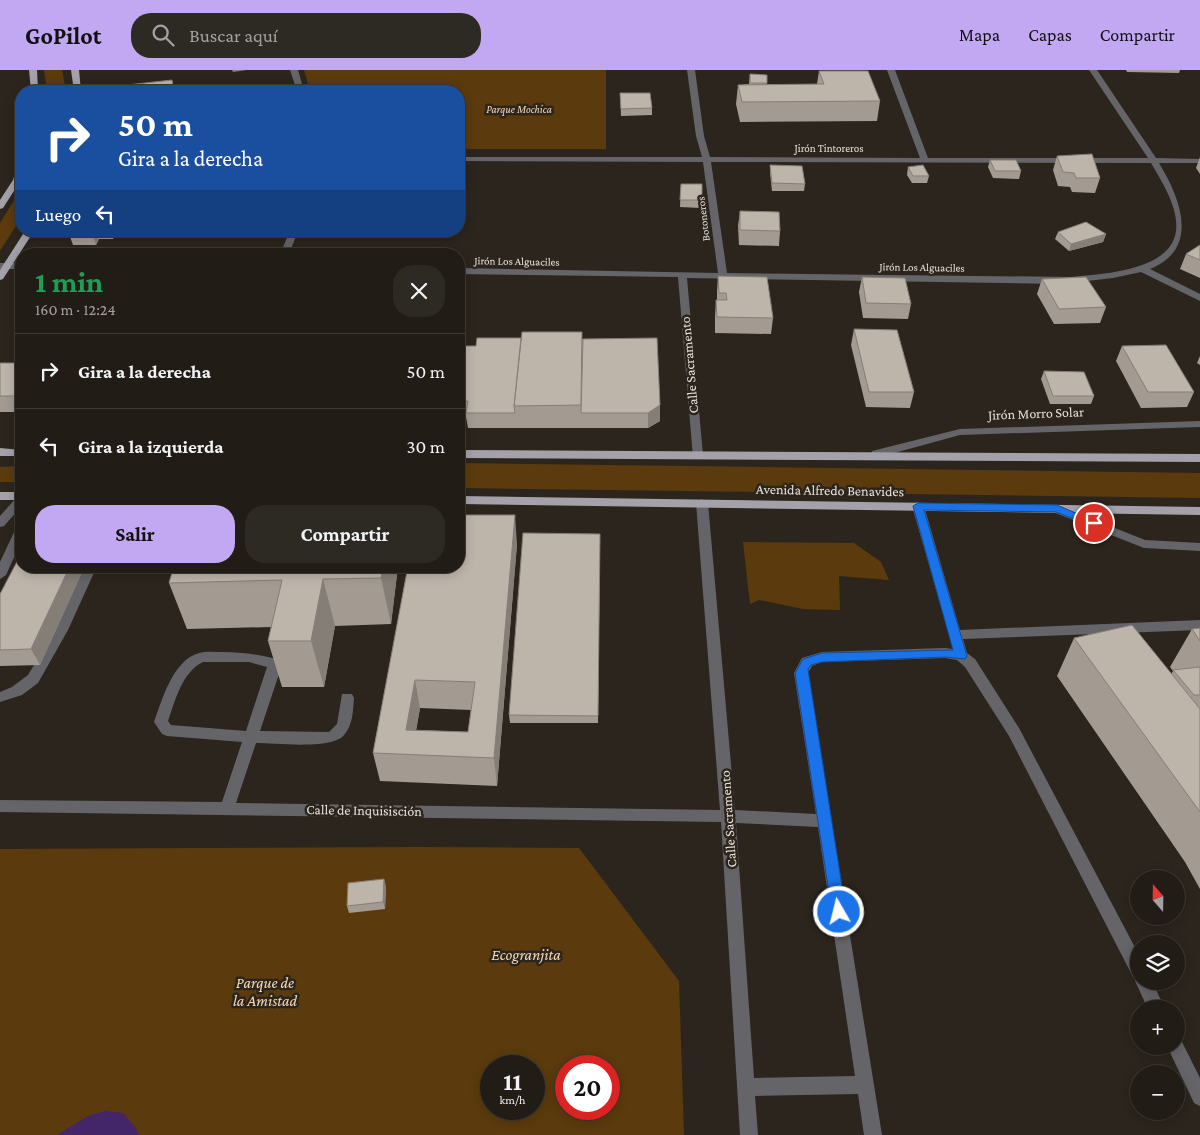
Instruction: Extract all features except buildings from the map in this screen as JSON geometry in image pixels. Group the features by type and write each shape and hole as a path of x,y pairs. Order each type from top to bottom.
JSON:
{"main road":[{"path":"33,70 34,85"},
{"path":"75,70 77,85"},
{"path":"0,206 15,183"},
{"path":"17,248 26,237"},
{"path":"0,277 4,266 15,251"},
{"path":"0,452 15,452"},
{"path":"465,454 876,454 1200,458"},
{"path":"0,496 15,496"},
{"name":"Avenida Alfredo Benavides","path":"465,500 1200,511"}],"street":[{"path":"294,70 299,85"},
{"name":"Botoneros","path":"691,70 700,136 707,159 722,276"},
{"path":"891,70 924,160"},
{"name":"Jirón Los Alguaciles","path":"465,271 682,276 1061,280 1106,277 1141,268 1160,261 1174,247 1181,229 1176,203 1153,160 1094,70"},
{"name":"Jirón Tintoreros","path":"465,159 1200,161"},
{"path":"1141,268 1200,298"},
{"name":"Calle Sacramento","path":"682,276 697,455"},
{"name":"Jirón Morro Solar","path":"876,454 960,432 1200,424"},
{"name":"Calle Sacramento","path":"702,503 728,815 749,1135"},
{"path":"918,506 961,656 978,672 1014,732 1130,955"},
{"path":"0,523 15,507"},
{"path":"1057,508 1144,544 1200,547"},
{"path":"0,575 15,543"},
{"path":"0,697 17,691 33,680 62,630 88,573"},
{"path":"954,635 1200,625"},
{"path":"874,1135 801,673 807,662 822,657 945,653 961,656"},
{"path":"227,809 251,737 271,679 274,668 271,663 249,657 201,656 191,661 171,693 161,722 167,730 251,737 325,738 336,736 343,729 347,698"},
{"name":"Calle de Inquisisción","path":"0,806 728,815 825,821"},
{"path":"1179,1055 1200,1097"},
{"path":"746,1087 866,1085"}],"green space":[{"path":"44,70 62,70 65,85 46,85"},
{"name":"Parque Mochica","path":"304,70 606,70 606,149 465,149 465,85 308,85"},
{"path":"15,199 15,227 0,251 0,223"},
{"path":"465,463 1200,473 1200,498 465,488"},
{"path":"15,466 15,482 0,482 0,467"},
{"path":"743,542 854,543 881,562 889,580 839,576 840,610 803,609 759,600 750,604"},
{"name":"Parque de la Amistad","path":"579,848 679,981 684,1135 0,1135 0,849"}],"shaded area":[{"path":"105,1111 123,1113 136,1128 139,1135 57,1135 88,1116"}],"route":[{"path":"839,912 801,673 802,668 807,662 822,657 945,653 961,656 918,506 1057,508 1094,523"}],"park label":[{"name":"Ecogranjita","path":"526,954"}]}
